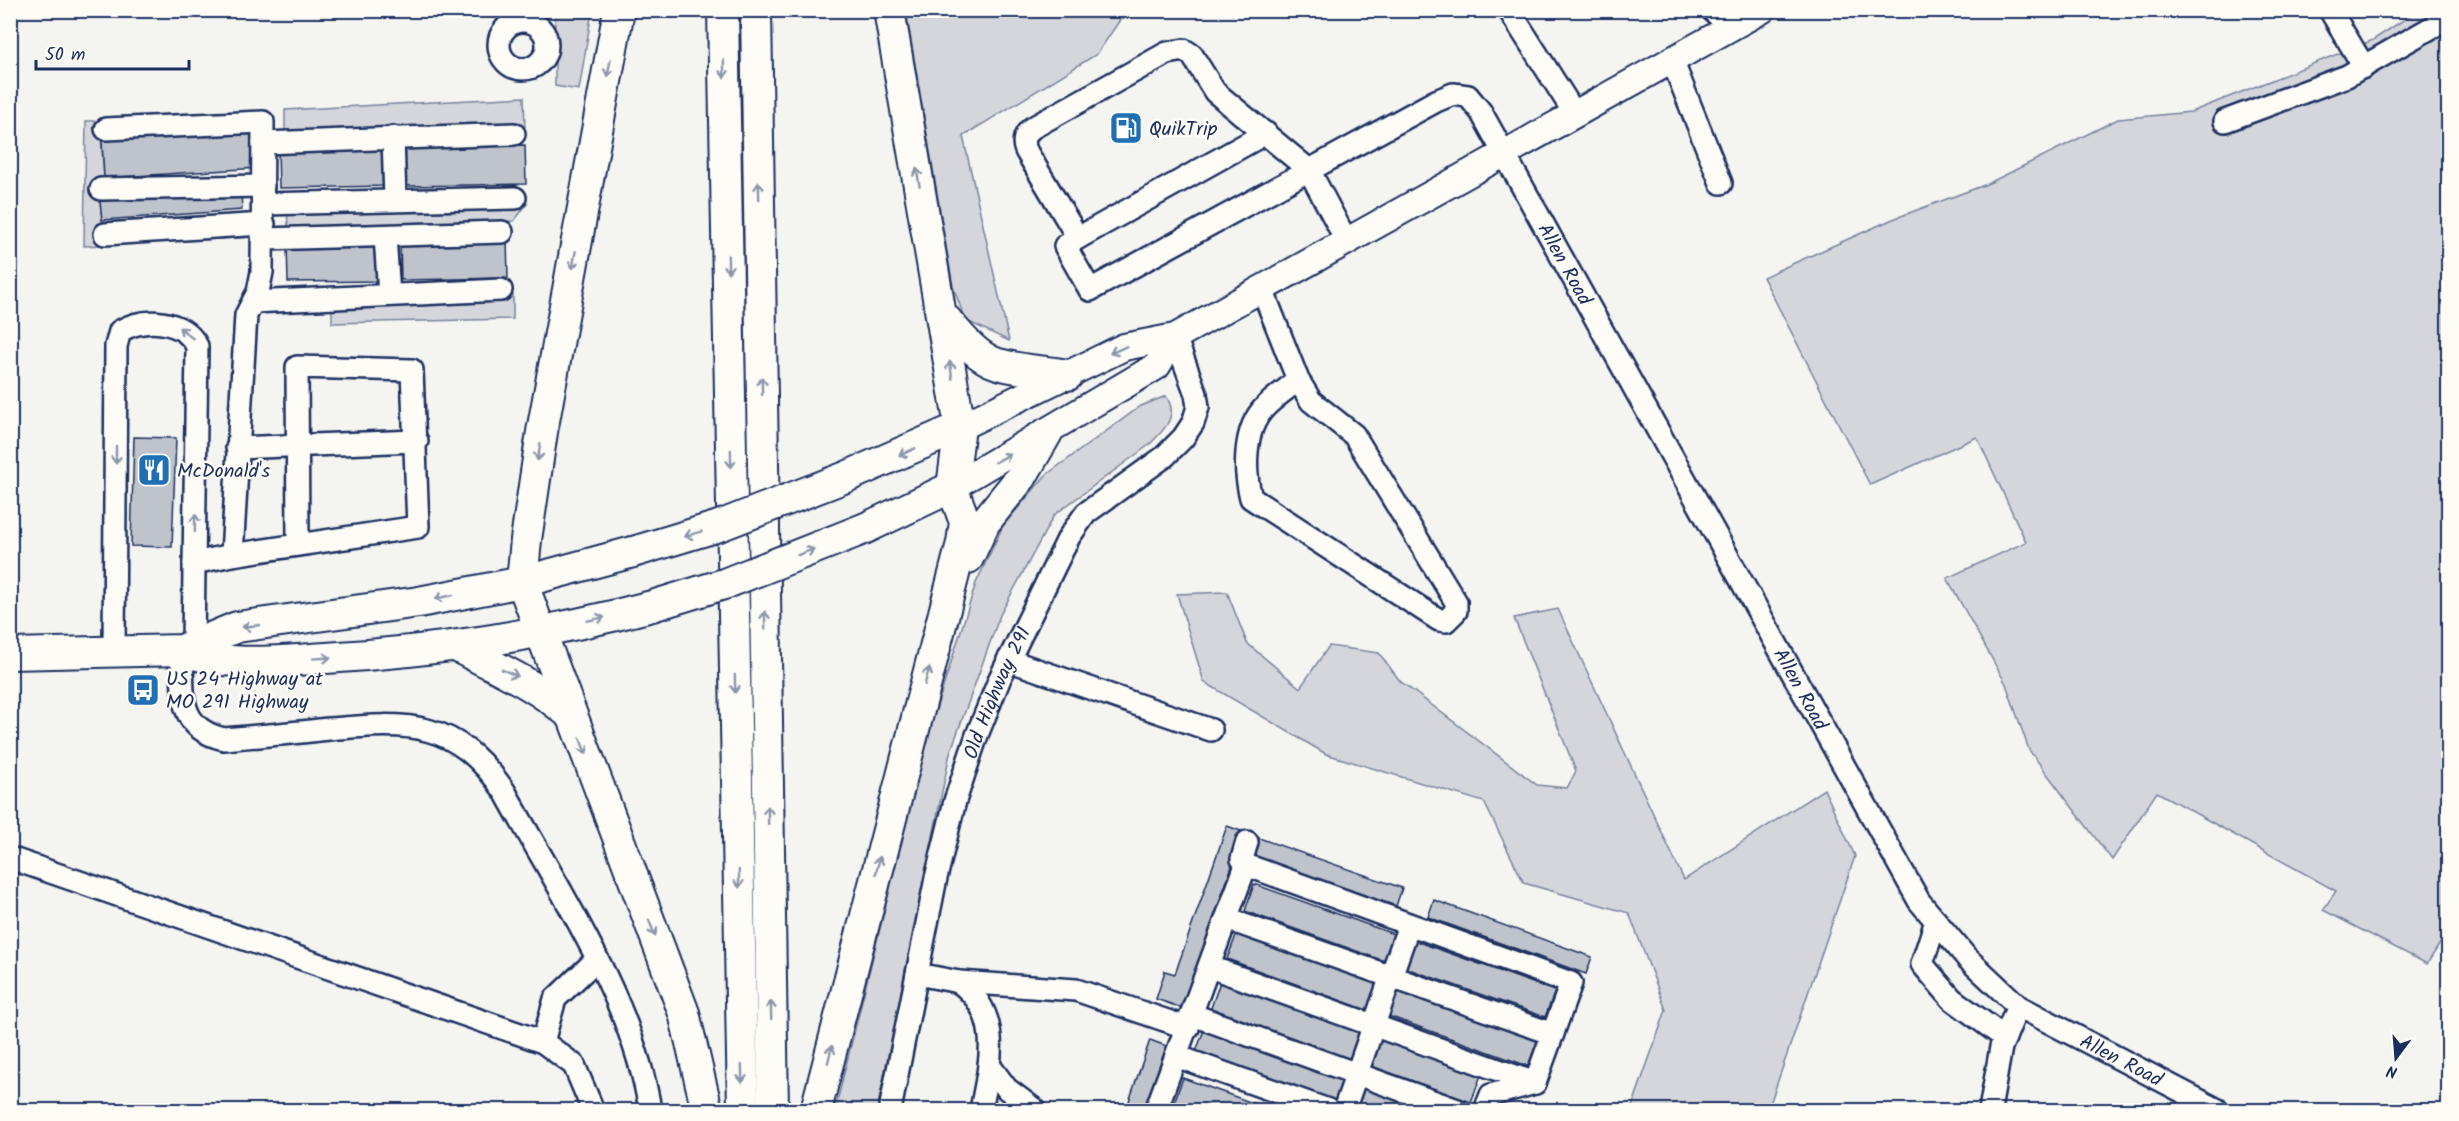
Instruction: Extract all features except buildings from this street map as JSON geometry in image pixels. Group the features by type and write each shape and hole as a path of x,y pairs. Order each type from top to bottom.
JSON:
{"highway":[{"path":"620,10 530,514 522,582 684,1013 707,1110"},
{"path":"723,10 743,1110"},
{"path":"756,10 773,1110"},
{"path":"816,1110 962,543 965,522 952,487 960,427 890,10"},
{"path":"942,315 974,349 997,363 1068,375"},
{"path":"10,654 114,652 187,647 237,627 356,612 522,582 719,526 846,477 960,427"},
{"path":"946,605 986,522 1022,476 1047,433"},
{"path":"187,647 226,662 260,662 458,647 540,633 652,606 724,584 866,528 952,487"},
{"path":"479,590 506,556 530,514"},
{"path":"458,647 518,676 546,693 571,714"}],"main road":[{"path":"960,427 1124,347 1175,337 1762,10"},
{"path":"952,487 1157,366 1175,337"}],"street":[{"path":"1509,10 1575,114"},
{"path":"1712,10 1731,27"},
{"path":"2330,10 2364,67"},
{"path":"2225,121 2347,76 2448,18"},
{"path":"1266,133 1078,238 1025,150 1024,137 1027,132 1042,123 1167,53 1184,50 1192,55 1215,92 1266,133 1309,170 1347,242"},
{"path":"1672,60 1720,183"},
{"name":"Allen Road","path":"1078,238 1065,246 1090,290 1453,94 1468,96 1474,102 1504,154 1913,891 1967,958 2018,1006 2218,1110"},
{"path":"106,129 263,122 262,272 253,302 246,315 232,555"},
{"path":"263,143 514,134"},
{"path":"393,137 395,200"},
{"path":"101,189 263,213 385,236 502,232"},
{"path":"105,234 263,213 395,200 515,198"},
{"path":"385,236 389,295"},
{"path":"1262,289 1298,380 1311,401 1354,435 1456,602 1456,611 1446,621 1439,620 1251,498 1246,462 1251,432 1263,409 1298,380"},
{"path":"253,302 501,290"},
{"path":"114,652 116,346 120,331 130,325 155,322 177,326 193,338 197,346 194,563 185,704 193,725 207,736 225,740 381,724 411,725 441,734 469,751 489,769 505,792 597,960 623,1016 637,1057 650,1110"},
{"name":"Old Highway 291","path":"890,1110 917,974 956,801 977,735 1008,660 1069,537 1086,513 1108,494 1164,457 1183,438 1193,423 1198,407 1196,394 1175,337"},
{"path":"194,563 298,544 418,527 417,441 412,370 297,368 298,544"},
{"path":"237,448 296,448 417,441"},
{"path":"1008,660 1211,730"},
{"path":"1247,842 1242,859 1246,865 1571,984 1535,1083"},
{"path":"10,858 543,1042 574,1065 593,1110"},
{"path":"1156,1110 1191,1022 1246,865"},
{"path":"1227,919 1553,1034"},
{"path":"1936,921 1922,964 1952,999 2005,1038"},
{"path":"1344,1110 1409,925"},
{"path":"543,1042 555,999 597,960"},
{"path":"1210,967 1535,1083"},
{"path":"917,974 959,982 1076,990 1191,1022 1356,1074 1457,1110"},
{"path":"959,982 979,999 984,1009 989,1034 989,1065 981,1110"},
{"path":"1990,1110 2005,1038 2018,1006"},
{"path":"1176,1056 1328,1110"},
{"path":"989,1065 1002,1084 1035,1110"},
{"path":"1485,1110 1491,1095 1535,1083"}],"shaded area":[{"path":"555,11 592,11 579,90 555,86"},
{"path":"906,11 1126,11 1097,54 963,136 1009,341 965,320 953,286"},
{"path":"2417,11 2448,11 2448,931 2427,964 2323,910 2336,891 2157,792 2112,860 2029,750 2006,684 1947,578 2026,542 1977,437 1870,485 1763,277 1893,219 1987,184 2118,119 2191,112 2373,40"},
{"path":"524,97 525,127 285,132 285,110"},
{"path":"86,121 100,121 104,178 100,201 104,241 243,232 257,237 84,246"},
{"path":"527,204 514,221 288,227 287,208"},
{"path":"513,295 513,319 332,323 332,301"},
{"path":"1166,396 1171,410 1164,429 1149,445 1054,515 1000,615 950,753 877,1110 835,1110 928,735 976,583 1003,526 1046,475 1141,406"},
{"path":"1227,592 1247,643 1300,688 1329,646 1379,653 1400,681 1537,785 1567,788 1576,771 1514,618 1558,609 1684,880 1824,789 1855,856 1768,1110 1631,1110 1666,1010 1629,913 1524,883 1484,802 1326,754 1204,682 1177,594"}],"place":[{"name":"QuikTrip","path":"1126,128"},
{"name":"McDonald's","path":"154,470"},
{"name":"US 24 Highway at MO 291 Highway","path":"143,690"}]}
